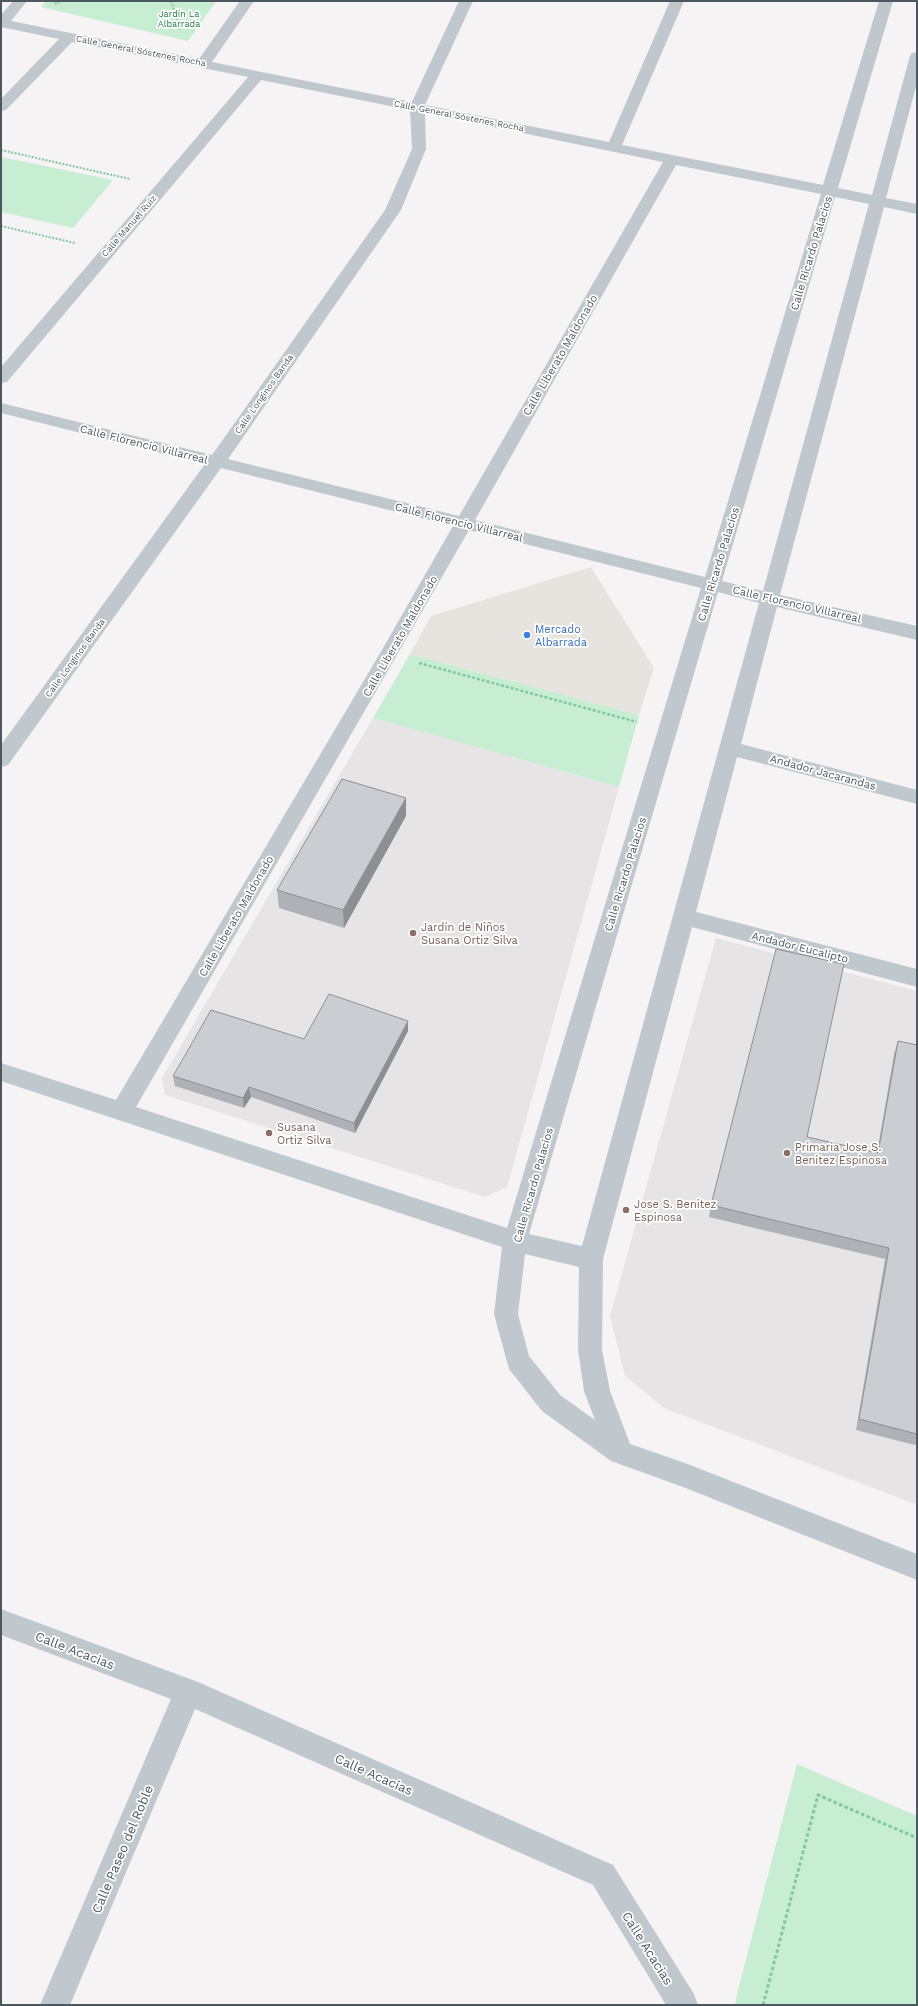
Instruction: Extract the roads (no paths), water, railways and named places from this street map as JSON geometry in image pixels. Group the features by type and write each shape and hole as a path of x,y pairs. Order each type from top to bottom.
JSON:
{"street":[{"path":"1,23 20,1"},
{"path":"203,64 246,1"},
{"name":"Calle Longinos Banda","path":"1,760 217,461 393,210 419,150 417,107 466,1"},
{"path":"614,147 677,1"},
{"name":"Calle Ricardo Palacios","path":"886,1 515,1240 506,1314 518,1361 551,1403 620,1453 685,1475 917,1567"},
{"name":"Calle General Sóstenes Rocha","path":"1,23 830,190 917,209"},
{"path":"1,106 69,37"},
{"path":"620,1453 597,1391 590,1350 591,1258 917,56"},
{"name":"Calle Manuel Ruíz","path":"1,378 258,75"},
{"name":"Calle Liberato Maldonado","path":"122,1111 389,655 672,159"},
{"name":"Calle Florencio Villarreal","path":"1,408 770,599 917,633"},
{"name":"Andador Jacarandas","path":"730,748 917,797"},
{"name":"Andador Eucalipto","path":"684,917 917,978"},
{"path":"1,1072 515,1240 591,1258"},
{"name":"Calle Acacias","path":"1,1622 188,1692 603,1875 683,2005"},
{"name":"Calle Paseo del Roble","path":"55,2005 188,1692"}],"place":[{"name":"Mercado Albarrada","path":"527,635"},
{"name":"Jardín de Niños Susana Ortiz Silva","path":"413,933"},
{"name":"Susana Ortiz Silva","path":"269,1133"},
{"name":"Primaria Jose S. Benitez Espinosa","path":"787,1153"},
{"name":"Jose S. Benitez Espinosa","path":"626,1210"}],"park label":[{"name":"Jardín La Albarrada","path":"179,20"}]}
